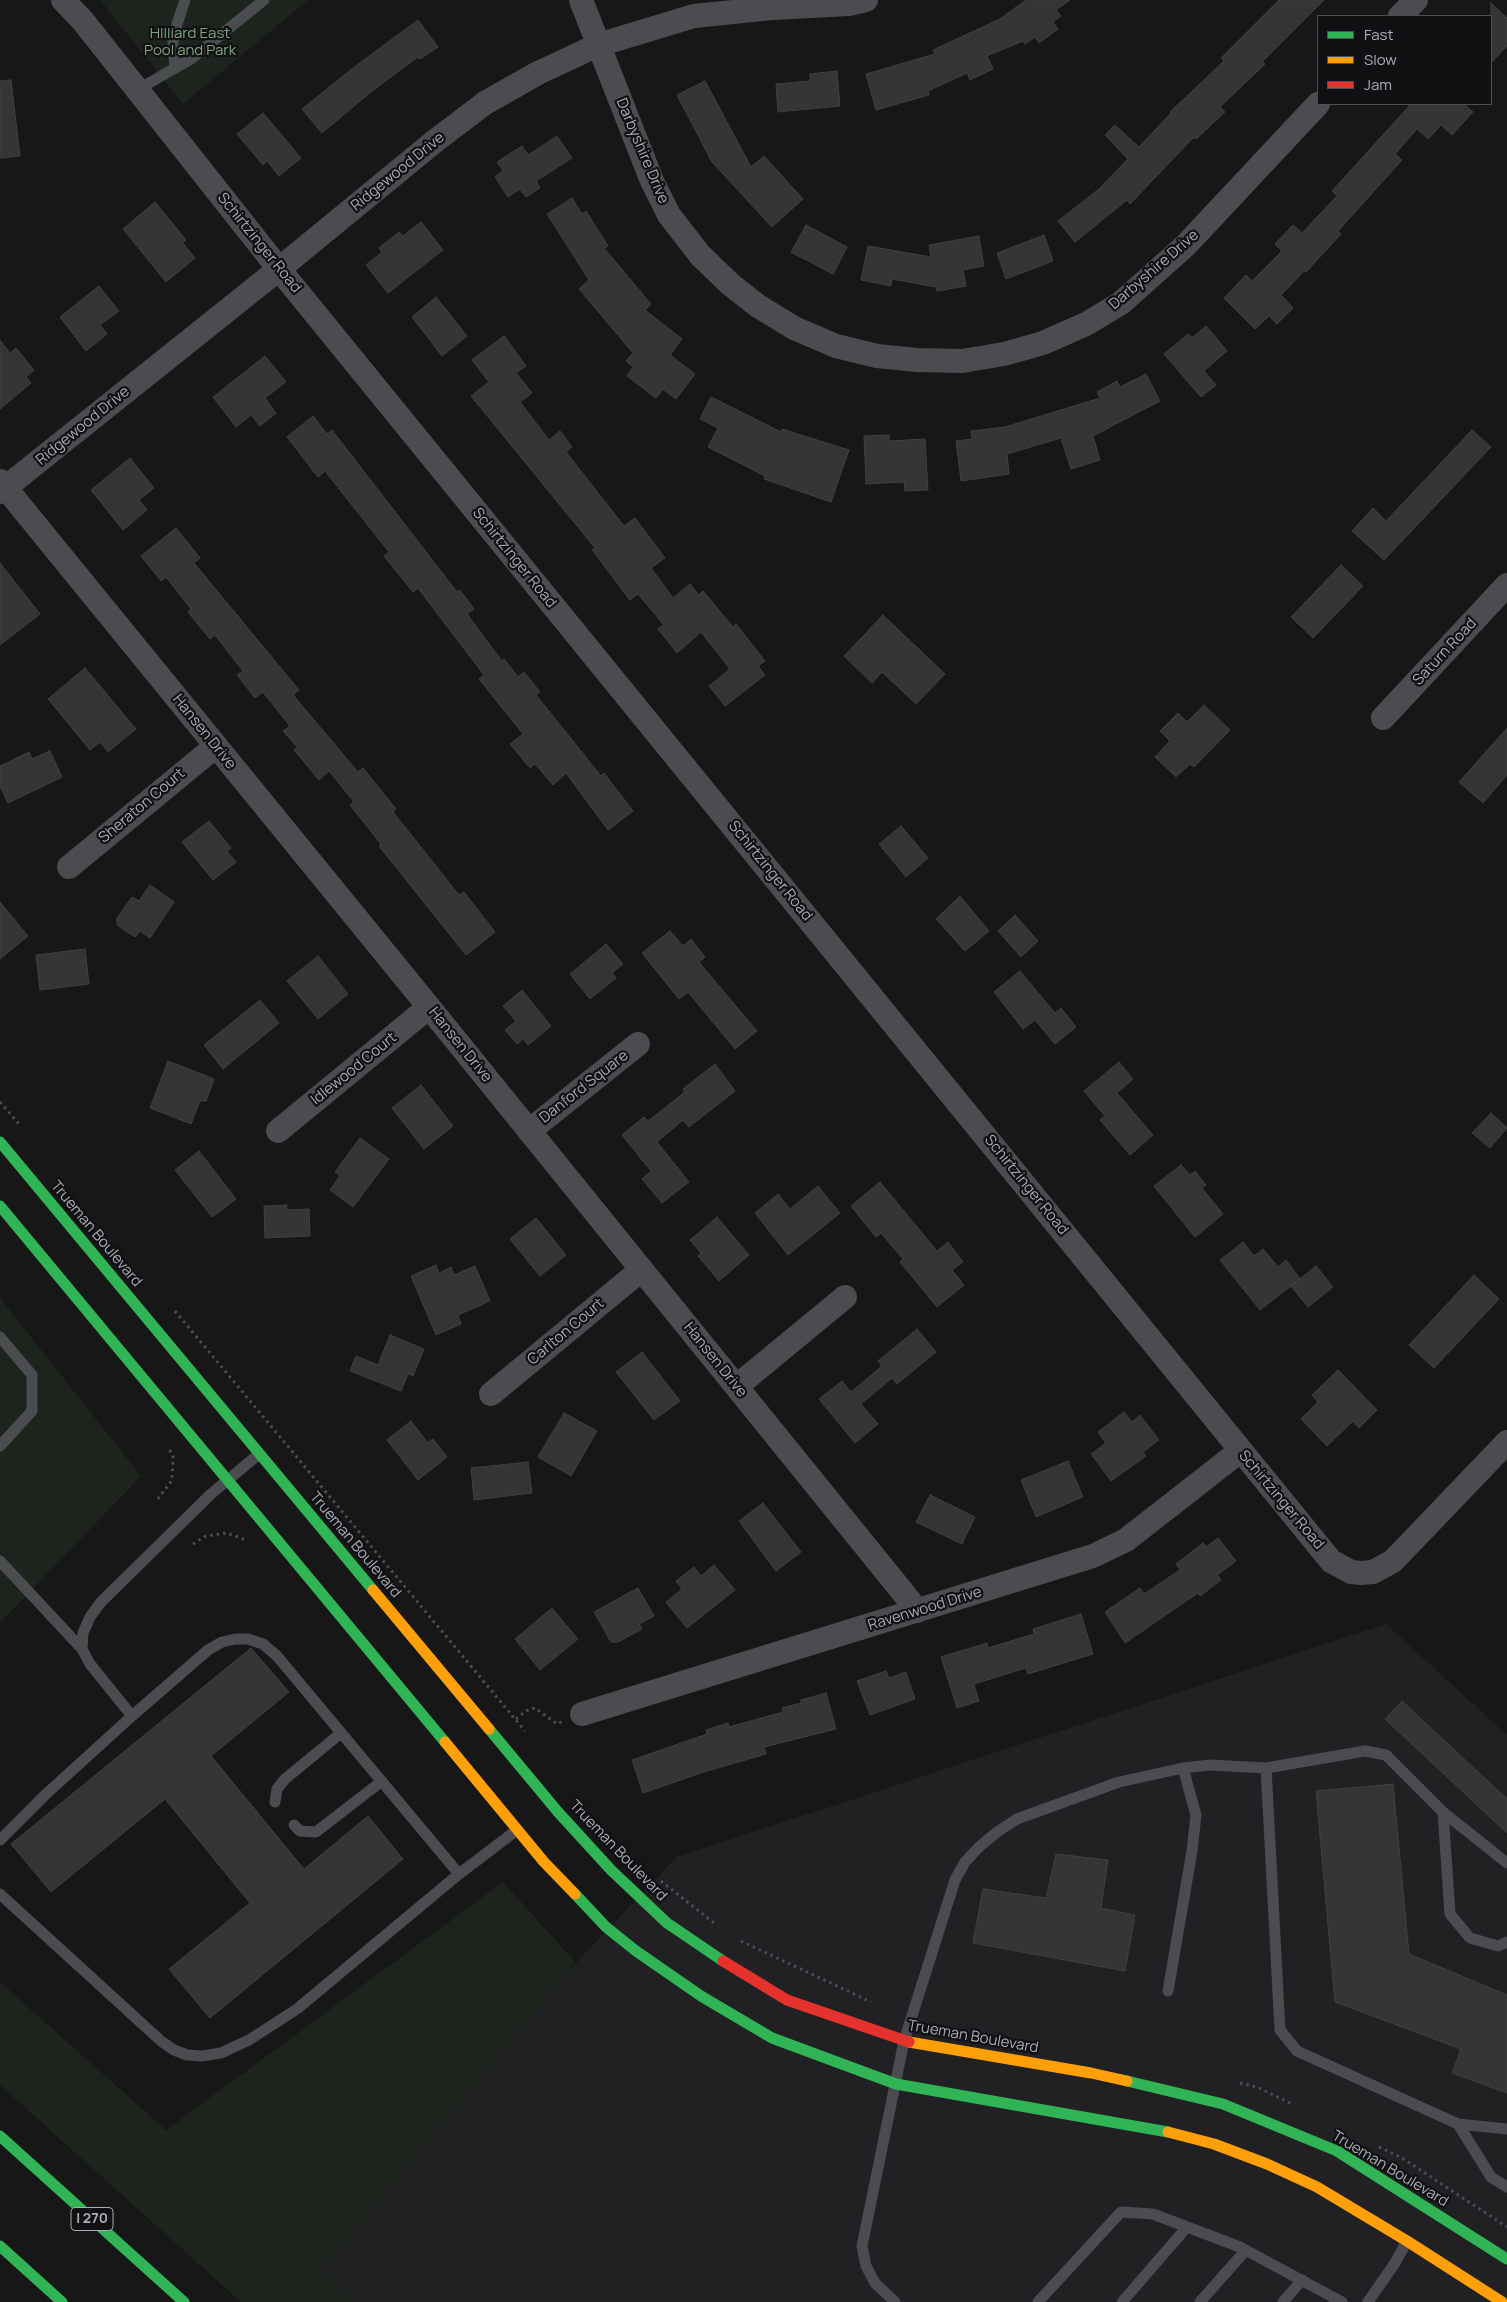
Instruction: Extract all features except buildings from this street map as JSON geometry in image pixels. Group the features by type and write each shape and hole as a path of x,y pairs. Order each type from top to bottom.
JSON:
{"main road":[{"name":"Trueman Boulevard","path":"0,1142 494,1736 611,1870 667,1923 728,1964 787,2000 904,2041 1091,2074 1222,2104 1337,2151 1507,2259"},
{"path":"0,1206 544,1862 606,1928 636,1951 701,1996 772,2038 896,2084 1151,2128 1214,2144 1317,2187 1502,2302"},
{"name":"I 270","path":"0,2136 184,2302"},
{"path":"0,2246 62,2302"}],"street":[{"name":"Schirtzinger Road","path":"64,0 279,269 958,1100 1240,1451 1331,1561 1351,1572 1361,1573 1373,1572 1393,1561 1507,1442"},
{"name":"Darbyshire Drive","path":"581,0 652,182 670,214 700,254 730,284 758,306 794,328 836,346 877,356 917,360 962,361 1004,354 1043,342 1086,324 1121,303 1186,245 1317,105"},
{"name":"Ridgewood Drive","path":"2,487 279,269 435,141 485,103 538,73 598,45 694,16 772,8 849,4 866,0"},
{"path":"1401,15 1416,0"},
{"name":"Hansen Drive","path":"2,487 429,1007 918,1611"},
{"name":"Saturn Road","path":"1383,718 1507,586"},
{"name":"Sheraton Court","path":"69,867 216,746"},
{"name":"Idlewood Court","path":"278,1131 429,1007"},
{"name":"Danford Square","path":"529,1131 638,1044"},
{"name":"Carlton Court","path":"491,1394 641,1270"},
{"path":"737,1386 845,1297"},
{"name":"Ravenwood Drive","path":"582,1714 1093,1556 1118,1544 1153,1520 1240,1451"}],"lane":[{"path":"175,68 172,53 173,42 185,0"},
{"path":"137,90 191,59 264,0"},
{"path":"0,1338 32,1376 32,1411 0,1446"},
{"path":"82,1649 83,1633 86,1625 101,1602 211,1494 259,1454"},
{"path":"2,1566 82,1649 90,1664 132,1716"},
{"path":"0,1840 45,1795 208,1650 228,1640 248,1639 263,1644 277,1656 459,1874"},
{"path":"274,1802 277,1789 285,1779 341,1733"},
{"path":"895,2302 875,2283 866,2266 862,2246 904,2041 955,1880 965,1862 997,1832 1017,1819 1119,1782 1183,1768 1210,1765 1266,1768 1365,1751 1386,1755 1443,1812 1507,1863"},
{"path":"1168,1991 1192,1851 1196,1815 1183,1768"},
{"path":"1266,1768 1280,2030 1297,2051 1458,2124 1507,2129"},
{"path":"294,1825 300,1831 316,1832 382,1781"},
{"path":"1443,1812 1450,1914 1470,1938 1498,1946 1507,1942"},
{"path":"0,1894 160,2041 174,2050 187,2055 202,2056 221,2053 250,2040 297,2009 459,1874 517,1830"},
{"path":"1458,2124 1491,2177 1507,2187"},
{"path":"1038,2302 1121,2212 1153,2214 1246,2250 1342,2302"},
{"path":"1122,2302 1187,2227"},
{"path":"1368,2302 1395,2263 1406,2241"},
{"path":"1200,2302 1246,2250"},
{"path":"1283,2302 1302,2280"}],"path":[{"path":"0,1102 19,1125"},
{"path":"172,1307 516,1718 527,1734"},
{"path":"158,1499 172,1480 173,1456 166,1443"},
{"path":"494,1736 526,1710 535,1708 557,1724 582,1714"},
{"path":"657,1878 717,1925"},
{"path":"732,1937 877,2005"},
{"path":"1239,2083 1257,2087 1300,2108"},
{"path":"1377,2146 1402,2158 1507,2227"}],"shaded area":[{"path":"1386,1624 1507,1735 1507,2302 358,2302 323,2270 576,1963 677,1857"}],"green space":[{"name":"HIlliard East Pool and Park","path":"100,0 308,0 183,104"},
{"path":"0,1298 141,1476 0,1623"},
{"path":"503,1882 576,1963 323,2270 358,2302 241,2302 0,2085 0,1982 166,2130"}],"traffic: fast":[{"path":"0,1142 373,1590"},
{"path":"0,1206 445,1742"},
{"path":"489,1729 558,1812 611,1870 667,1923 723,1961"},
{"path":"575,1894 606,1927 636,1951 701,1996 772,2038 896,2084 1168,2132"},
{"path":"1127,2081 1223,2104 1337,2151 1507,2259"},
{"path":"0,2136 184,2302"},
{"path":"0,2246 62,2302"}],"traffic: slow":[{"path":"373,1590 489,1729"},
{"path":"445,1742 544,1862 575,1894"},
{"path":"909,2042 1091,2073 1127,2081"},
{"path":"1168,2132 1214,2144 1267,2164 1317,2187 1407,2241 1502,2302"}],"traffic: jam":[{"path":"723,1961 787,2000 909,2042"}]}
